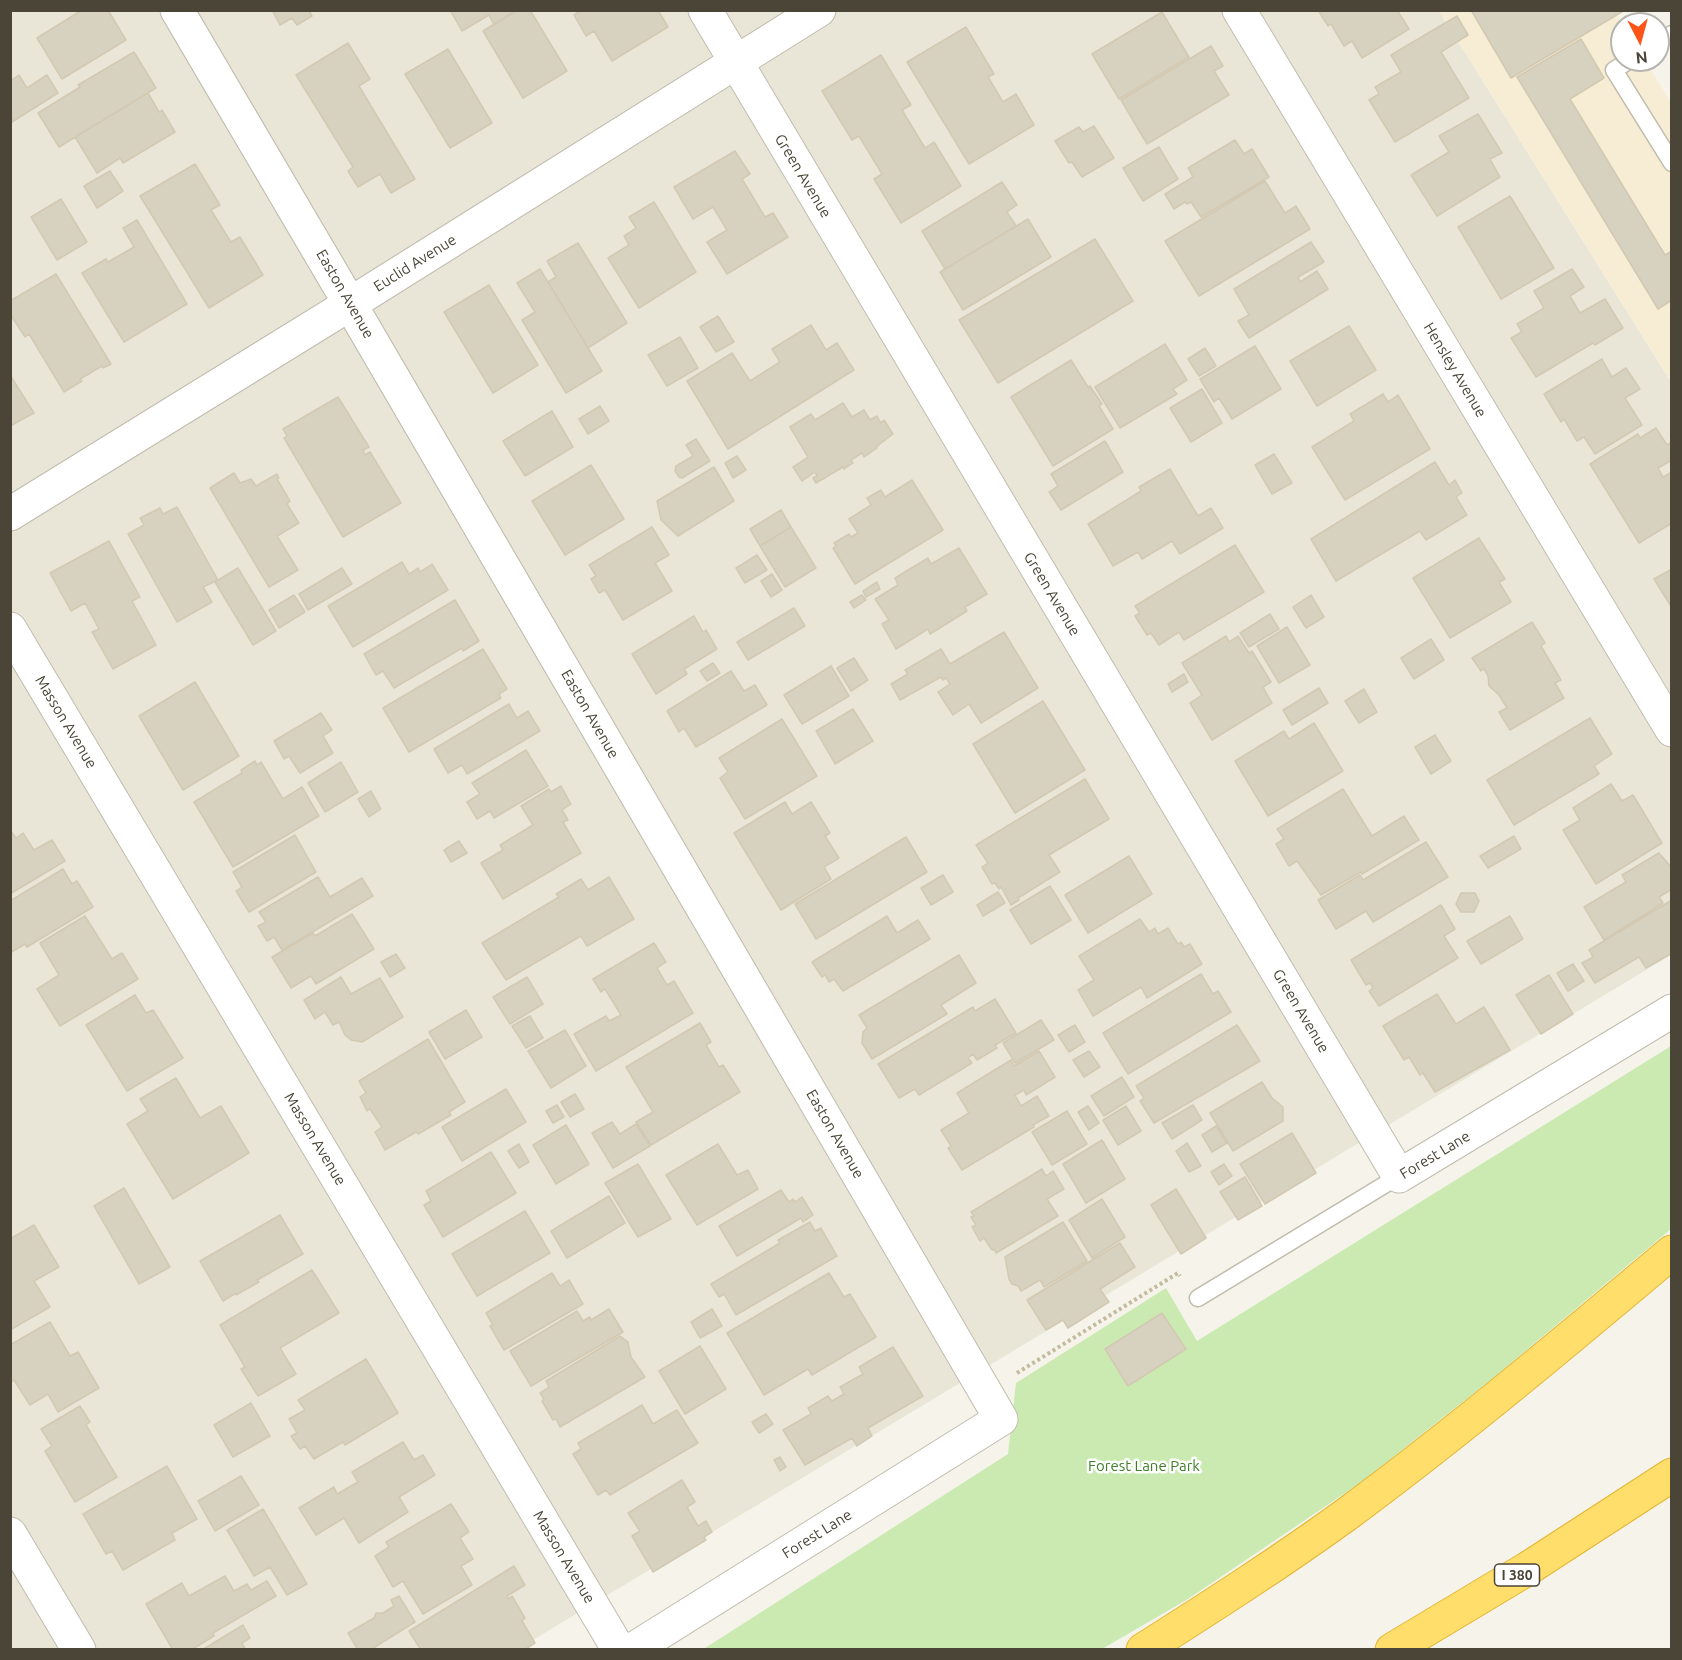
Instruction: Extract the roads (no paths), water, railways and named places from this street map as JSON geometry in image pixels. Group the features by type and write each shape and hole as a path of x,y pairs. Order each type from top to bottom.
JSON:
{"highway":[{"path":"1143,1650 1236,1591 1346,1514 1546,1358 1671,1252"},
{"name":"I 380","path":"1392,1650 1527,1569 1671,1475"}],"street":[{"name":"Easton Avenue","path":"177,10 994,1406"},
{"name":"Green Avenue","path":"705,10 1399,1176"},
{"name":"Euclid Avenue","path":"10,514 351,304 819,10"},
{"name":"Hensley Avenue","path":"1239,10 1671,730"},
{"name":"Masson Avenue","path":"10,629 620,1650"},
{"name":"Forest Lane","path":"1399,1176 1671,1011"},
{"name":"Forest Lane","path":"632,1650 994,1406"},
{"path":"10,1534 79,1650"}],"lane":[{"path":"1615,72 1671,163"},
{"name":"Forest Lane","path":"1198,1298 1399,1176"}],"park label":[{"name":"Forest Lane Park","path":"1144,1466"}]}
